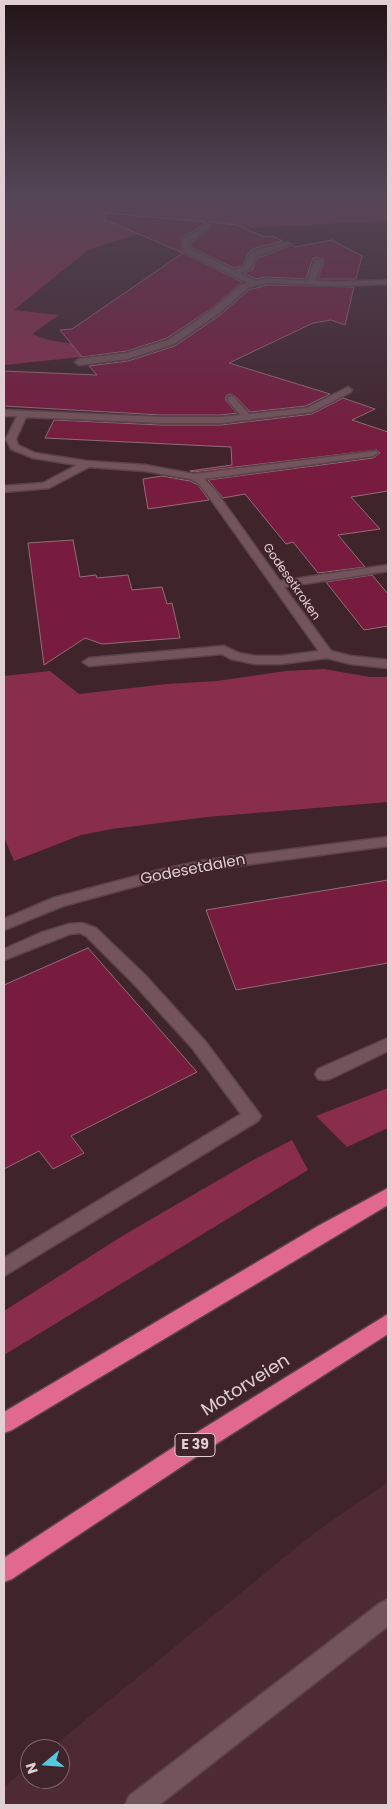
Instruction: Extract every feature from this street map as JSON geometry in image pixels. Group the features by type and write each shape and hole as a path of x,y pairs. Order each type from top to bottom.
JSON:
{"highway":[{"path":"4,1423 388,1196"},
{"name":"Motorveien","path":"4,1571 199,1442 388,1323"}],"street":[{"path":"244,276 255,282"},
{"path":"312,283 314,276"},
{"path":"79,362 127,356 171,342 216,311 245,286 255,282 388,282"},
{"path":"4,413 196,421 248,418 309,410 348,390"},
{"path":"231,399 248,418"},
{"path":"23,414 11,440 14,447 33,456 87,464 145,468 194,477 373,453"},
{"path":"4,489 45,486 87,464"},
{"name":"Godesetkroken","path":"194,477 203,482 211,492 327,654"},
{"path":"277,585 388,568"},
{"path":"89,662 224,650 235,656 255,660 281,660 327,654 351,660 388,664"},
{"name":"Godesetdalen","path":"4,925 58,902 123,883 207,865 388,841"},
{"path":"4,955 69,929 82,928 91,932 139,979 199,1045 252,1116 4,1268"},
{"path":"324,1074 388,1044"},
{"path":"138,1805 388,1611"}],"shaded area":[{"path":"4,276 55,276 14,310 59,315 32,334 48,340 89,346 90,356 4,365"},
{"path":"324,669 370,677 388,677 388,802 207,817 112,829 81,835 14,861 4,837 4,676 50,671 79,694 167,684 217,681 286,671"},
{"path":"388,1088 388,1128 347,1147 316,1116"},
{"path":"292,1140 308,1170 4,1355 4,1311 124,1235 253,1160"},
{"path":"388,1482 388,1805 4,1805 4,1787 20,1773 20,1789 70,1789 70,1739 62,1739 313,1534"}],"building":[{"path":"149,276 231,276 242,282 212,308 167,338 127,351 82,357 60,330 72,329"},
{"path":"251,276 307,276 306,279 267,277 256,279"},
{"path":"319,276 357,276 356,279 318,279"},
{"path":"267,285 354,287 345,325 331,320 313,323 229,363 330,394 306,406 250,412 235,396 230,394 226,396 226,401 237,413 221,415 161,415 4,406 4,371 97,375 89,366 128,361 175,346 220,315 249,290"},
{"path":"343,398 375,409 352,420 388,432 388,491 351,497 380,529 338,535 365,567 318,573 293,542 286,544 245,494 223,498 208,480 373,458 380,453 377,450 194,472 190,471 232,465 231,447 45,438 54,420 161,425 221,425 312,414"},
{"path":"162,476 190,481 198,485 209,500 148,509 143,479"},
{"path":"73,540 80,577 96,575 97,578 128,575 132,590 162,587 167,604 172,603 180,638 102,644 85,638 44,665 28,543"},
{"path":"372,575 388,594 388,626 364,630 326,582"},
{"path":"388,880 388,963 236,990 206,910"},
{"path":"88,948 197,1072 71,1136 84,1153 53,1169 39,1151 4,1169 4,985"}]}
